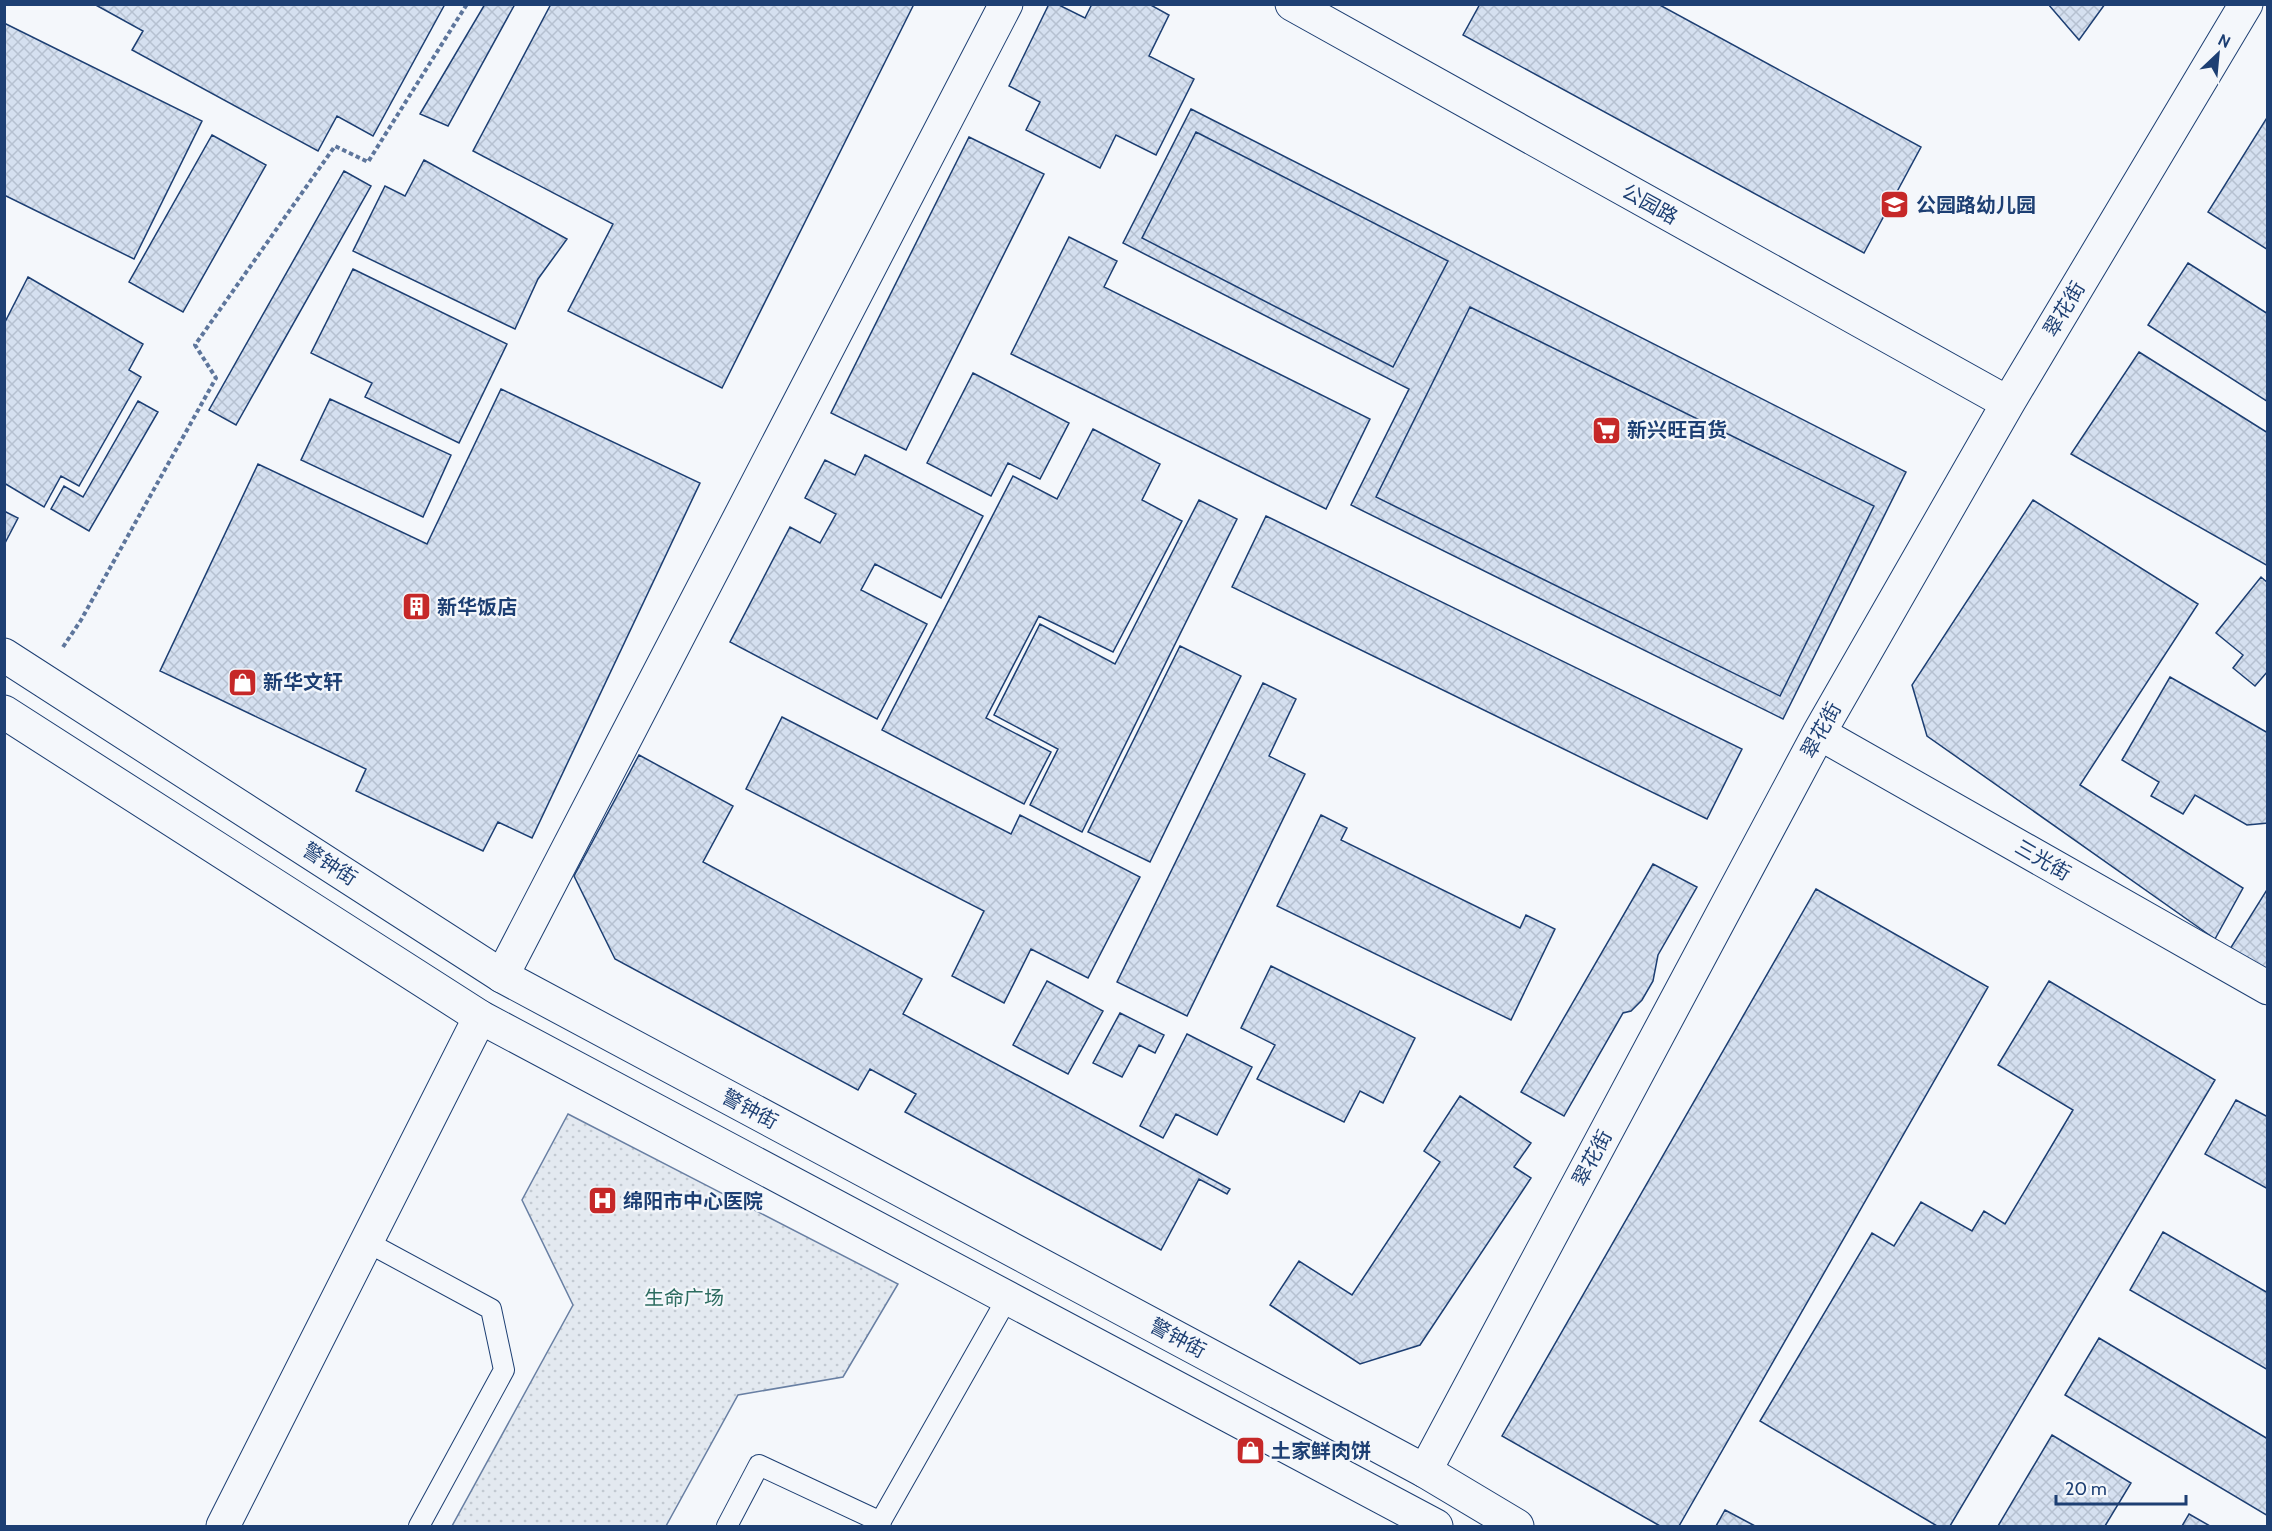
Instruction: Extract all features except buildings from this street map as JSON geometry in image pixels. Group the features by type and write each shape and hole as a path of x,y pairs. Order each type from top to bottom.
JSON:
{"street":[{"path":"502,976 1006,4"},
{"name":"翠花街","path":"1425,1471 1819,733 2008,403 2246,4"},
{"name":"公园路","path":"1313,10 2008,403"},
{"name":"警钟街","path":"4,655 502,976 1425,1471 1517,1527"},
{"path":"4,712 480,1017 1436,1527"},
{"name":"三光街","path":"1819,733 2268,988"},
{"path":"228,1525 480,1017"}],"lane":[{"path":"367,1242 491,1309 504,1370 419,1527"},
{"path":"726,1527 759,1465 879,1524 1008,1297"}],"path":[{"path":"42,678 81,620 216,378 195,345 335,146 368,162 467,4"}],"green space":[{"name":"生命广场","path":"568,1114 898,1284 843,1377 738,1395 666,1526 452,1526 573,1305 522,1200"}],"place":[{"name":"公园路幼儿园","path":"1895,205"},
{"name":"新兴旺百货","path":"1606,430"},
{"name":"新华饭店","path":"416,607"},
{"name":"新华文轩","path":"242,682"},
{"name":"绵阳市中心医院","path":"602,1201"},
{"name":"土家鲜肉饼","path":"1250,1451"}]}
